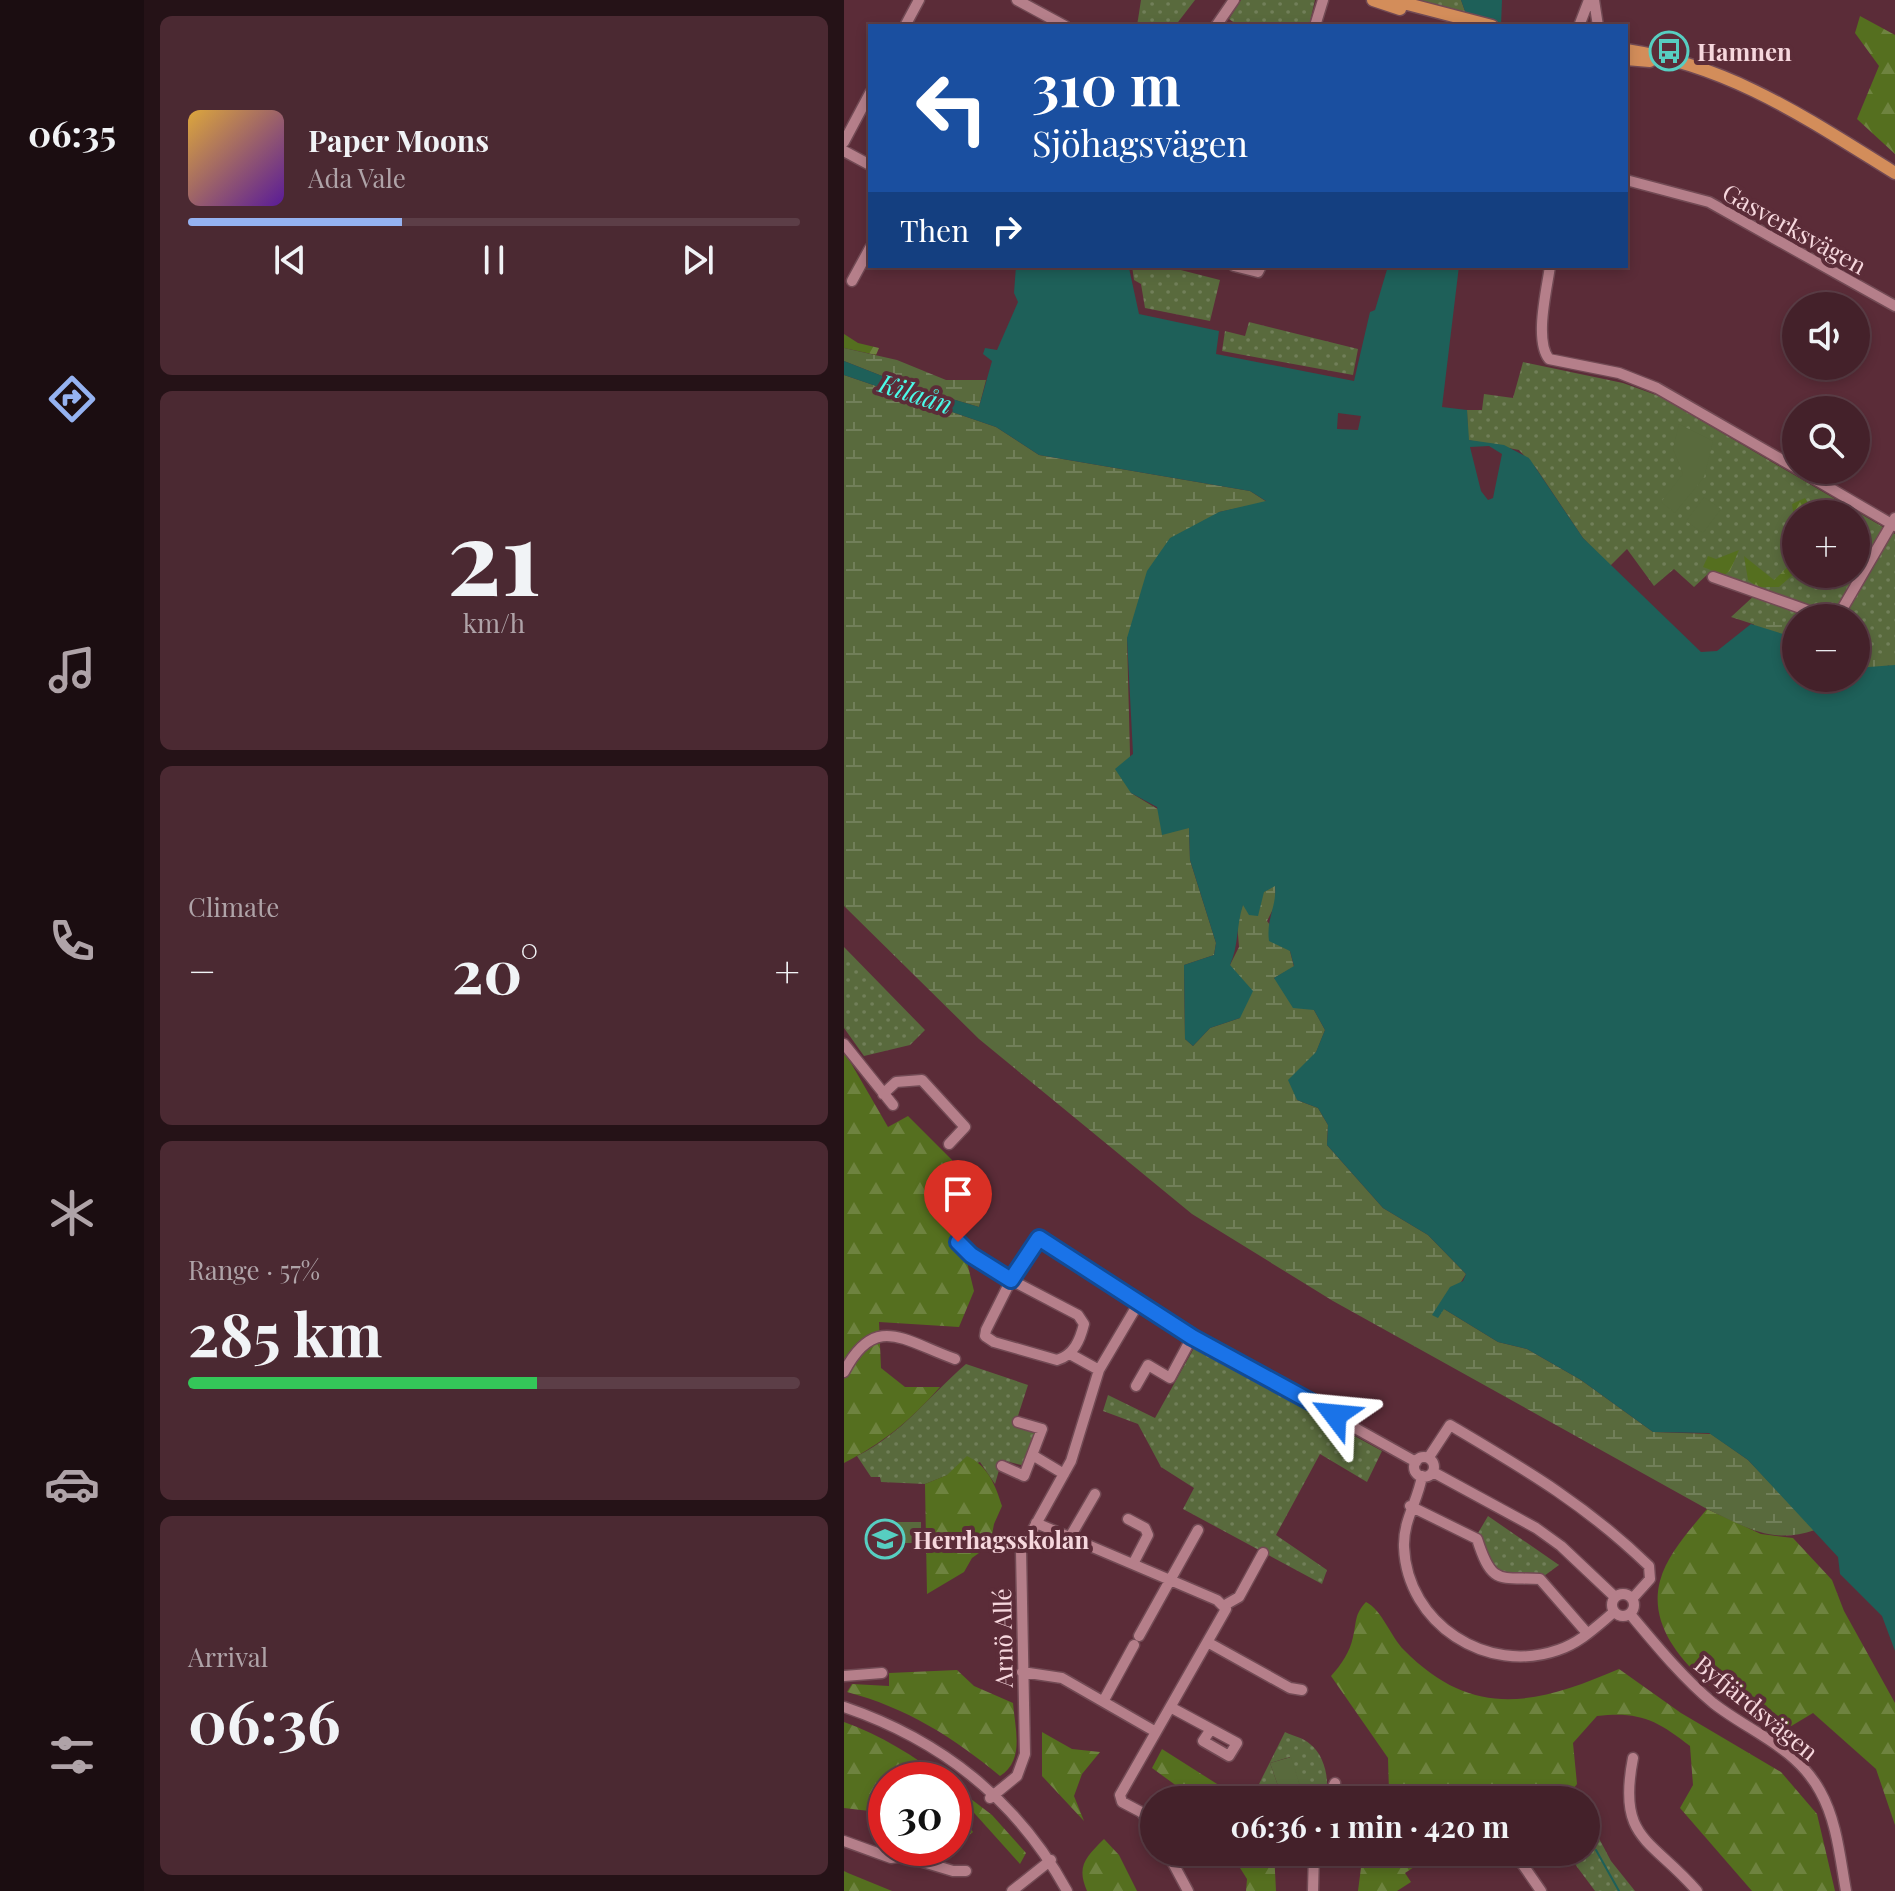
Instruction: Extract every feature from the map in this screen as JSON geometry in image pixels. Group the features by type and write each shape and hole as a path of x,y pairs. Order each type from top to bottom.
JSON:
{"main road":[{"path":"1373,0 1464,24"},
{"path":"1392,0 1464,24"},
{"path":"1628,50 1682,60 1712,70 1772,99 1895,173"},
{"path":"1628,59 1712,70"}],"street":[{"path":"906,24 919,0"},
{"path":"1017,0 1061,24"},
{"path":"1217,24 1234,0"},
{"path":"1316,24 1323,0"},
{"path":"1580,24 1592,0"},
{"path":"1592,0 1598,24"},
{"path":"844,142 868,97"},
{"path":"844,151 868,164"},
{"name":"Gasverksvägen","path":"1628,181 1721,208 1895,306"},
{"path":"852,281 868,252"},
{"path":"1550,268 1543,314 1546,356 1619,373 1657,388 1782,460"},
{"path":"1825,484 1894,523 1845,604"},
{"path":"1713,577 1789,604"},
{"path":"844,1044 893,1105"},
{"path":"883,1094 896,1082 922,1080 965,1127 949,1144"},
{"path":"958,1242 971,1255 1011,1280 1082,1319 1082,1333 1070,1354 1057,1360 985,1336 1011,1280 1039,1238 1192,1337 1416,1462"},
{"name":"Arnö Allé","path":"993,1796 1017,1776 1025,1754 1021,1551 1064,1474 1099,1370 1138,1304"},
{"path":"844,1372 862,1342 874,1335 888,1335 955,1359"},
{"path":"1136,1386 1148,1365 1170,1378 1192,1337"},
{"path":"1070,1354 1099,1370"},
{"path":"1002,1466 1024,1476 1034,1456 1042,1429 1018,1422"},
{"path":"1429,1457 1450,1425 1569,1496 1649,1566 1650,1579 1632,1599"},
{"path":"1034,1456 1064,1474"},
{"path":"1422,1476 1415,1471 1416,1462 1423,1456 1429,1457 1434,1464 1433,1472"},
{"path":"1614,1612 1555,1652 1513,1657 1483,1651 1453,1636 1426,1610 1410,1581 1404,1549 1410,1506 1422,1476 1433,1472 1536,1528 1615,1597"},
{"path":"1070,1537 1095,1494"},
{"path":"1410,1506 1477,1539 1487,1567 1503,1578 1540,1579 1587,1633"},
{"path":"1128,1519 1145,1528 1148,1535 1133,1564"},
{"path":"1036,1523 1225,1605"},
{"path":"1104,1700 1198,1530"},
{"path":"1140,1811 1122,1802 1120,1795 1209,1643 1225,1605 1239,1597 1263,1553"},
{"path":"1625,1594 1632,1599 1634,1607 1630,1614 1620,1616 1614,1612 1612,1603 1615,1597 1625,1594"},
{"name":"Byfjärdsvägen","path":"1630,1614 1693,1686 1769,1738 1809,1774 1829,1810 1846,1891"},
{"path":"1209,1643 1290,1688 1302,1690"},
{"path":"1022,1672 1053,1674 1156,1732"},
{"path":"844,1676 882,1673"},
{"path":"1172,1708 1211,1729"},
{"path":"844,1710 921,1741 968,1771 1048,1862 1064,1891"},
{"path":"1633,1758 1627,1789 1633,1822 1651,1848 1697,1891"},
{"path":"844,1841 891,1858 903,1856 953,1871 966,1871"},
{"path":"1012,1891 1048,1862"},
{"path":"1175,1866 1188,1891"},
{"path":"1313,1891 1314,1866"},
{"path":"1524,1866 1541,1891"}],"green space":[{"path":"1141,0 1195,0 1177,24 1137,24"},
{"path":"1241,0 1315,0 1309,24 1236,24 1229,19"},
{"path":"1409,0 1461,0 1466,14"},
{"path":"1860,16 1895,35 1895,154 1857,119 1879,66 1855,33"},
{"path":"1132,268 1173,268 1220,280 1210,321 1145,308 1141,284 1134,280"},
{"path":"1249,322 1358,349 1353,375 1222,351 1225,331 1245,336"},
{"path":"844,334 858,343 879,348 876,355 844,348"},
{"path":"844,348 897,360 946,380 986,380 979,407 905,385 844,361"},
{"path":"1523,362 1623,383 1659,396 1782,468 1782,484 1809,484 1837,500 1782,500 1782,588 1870,588 1870,519 1895,534 1895,665 1870,667 1870,604 1782,604 1782,633 1731,617 1757,593 1709,573 1694,587 1674,569 1654,586 1627,549 1610,566 1583,538 1536,468 1519,450 1468,440 1467,410 1482,410 1484,394 1513,398"},
{"path":"844,375 996,427 1039,455 1250,491 1267,502 1219,512 1127,638 1131,793 1189,828 1190,860 1216,943 1214,955 1184,965 1185,1039 1193,1046 1210,1028 1240,1018 1230,965 1239,947 1237,922 1243,904 1275,885 1276,903 1267,921 1290,951 1294,967 1274,978 1314,1010 1325,1030 1297,1100 1318,1108 1328,1125 1327,1145 1383,1208 1428,1235 1466,1274 1444,1309 1498,1342 1527,1349 1581,1380 1653,1432 1711,1434 1748,1460 1815,1530 1785,1536 1772,1535 1747,1528 1707,1509 1333,1301 1192,1214 979,1039 844,906"},
{"path":"1679,424 1713,441 1704,477 1675,513 1661,502 1683,474 1673,449"},
{"path":"1704,497 1721,509 1703,533 1686,521"},
{"path":"1739,550 1730,571 1724,575 1703,567 1708,556 1716,559"},
{"path":"1744,556 1774,580 1782,572 1782,584 1779,587 1758,587 1748,580"},
{"path":"1756,620 1782,623 1782,648 1750,633"},
{"path":"1870,650 1895,659 1895,673 1888,664 1887,669 1870,672"},
{"path":"844,947 925,1030 910,1045 864,1056 844,1028"},
{"path":"844,1051 888,1127 908,1116 952,1160 960,1196 944,1212 966,1258 974,1291 959,1327 879,1322 881,1368 905,1387 940,1387 896,1430 844,1463"},
{"path":"1194,1348 1382,1451 1367,1482 1320,1454 1276,1535 1327,1570 1322,1584 1183,1509 1194,1488 1161,1467 1138,1424 1103,1411 1108,1395 1155,1418"},
{"path":"966,1364 1028,1385 1016,1422 1035,1428 1038,1436 1029,1461 1021,1465 1002,1460 995,1484 980,1462 925,1484 881,1482 880,1477 871,1477 857,1456 902,1426"},
{"path":"967,1456 990,1476 1002,1506 990,1545 972,1558 964,1572 927,1594 925,1484 947,1475"},
{"path":"1707,1509 1761,1534 1793,1538 1832,1580 1844,1611 1895,1703 1895,1825 1876,1769 1813,1713 1778,1734 1715,1690 1677,1651 1664,1629 1658,1606 1660,1581 1673,1552"},
{"path":"1488,1516 1559,1565 1544,1576 1508,1576 1490,1565 1478,1533"},
{"path":"882,1522 921,1522 921,1543 882,1543"},
{"path":"1366,1602 1372,1606 1404,1650 1430,1673 1456,1688 1481,1696 1507,1699 1533,1697 1561,1691 1619,1669 1681,1713 1781,1772 1817,1814 1835,1891 1752,1891 1680,1808 1693,1785 1690,1746 1657,1724 1636,1716 1597,1716 1573,1743 1576,1786 1389,1786 1388,1758 1331,1676 1352,1643"},
{"path":"957,1670 974,1686 1013,1703 1016,1753 1013,1762 1000,1776 928,1725 890,1706 847,1692 852,1684 889,1686 889,1673"},
{"path":"844,1722 871,1733 920,1762 868,1762 868,1811 844,1808"},
{"path":"1042,1732 1072,1749 1100,1752 1082,1774 1074,1796 1084,1821 1042,1776"},
{"path":"1285,1732 1308,1742 1315,1749 1320,1755 1327,1779 1327,1786 1300,1786 1290,1757 1270,1763 1278,1786 1258,1786"},
{"path":"1162,1749 1220,1786 1177,1786 1152,1768"},
{"path":"1291,1757 1300,1786 1278,1786 1270,1763"},
{"path":"972,1800 992,1815 1026,1853 1020,1864 972,1811"},
{"path":"1104,1839 1119,1855 1137,1891 1087,1891 1083,1868 1092,1851"},
{"path":"1600,1840 1611,1861 1635,1891 1595,1891 1576,1866 1600,1866"},
{"path":"1239,1866 1275,1866 1276,1891 1246,1891 1247,1879"},
{"path":"1361,1866 1416,1866 1405,1873 1411,1882 1397,1891 1358,1891"},
{"path":"844,1871 848,1873 892,1891 844,1891"}],"water":[{"path":"1461,0 1502,0 1501,24 1464,24 1466,14"},
{"name":"Kilaån","path":"1016,268 1129,268 1139,314 1219,331 1216,354 1354,381 1370,312 1375,310 1387,268 1459,268 1442,407 1467,410 1469,440 1504,445 1529,458 1583,538 1701,652 1717,651 1751,624 1782,634 1782,692 1870,692 1870,667 1895,665 1895,1651 1882,1616 1840,1574 1838,1557 1748,1460 1709,1433 1653,1432 1581,1380 1527,1349 1498,1342 1444,1309 1438,1318 1432,1315 1450,1287 1463,1281 1466,1274 1428,1235 1383,1208 1327,1145 1328,1125 1318,1108 1297,1100 1288,1080 1316,1052 1325,1030 1314,1010 1293,1008 1274,978 1294,966 1290,951 1269,941 1275,886 1264,892 1258,916 1249,915 1243,905 1230,965 1253,991 1240,1018 1210,1028 1193,1046 1185,1039 1184,965 1214,955 1216,943 1190,860 1189,828 1162,835 1157,807 1131,793 1115,769 1133,754 1127,638 1147,571 1170,538 1219,512 1266,501 1250,491 1039,455 996,427 844,375 844,361 905,385 979,407 992,361 983,354 985,348 997,350 1018,302 1014,293","holes":["1338,413 1361,416 1358,430 1337,429","1489,446 1502,454 1493,498 1488,500 1481,491 1470,447"]}],"waterway":[{"path":"1600,1857 1619,1891"}],"place":[{"name":"Hamnen","path":"1669,51"},
{"name":"Herrhagsskolan","path":"885,1539"}],"route":[{"path":"958,1242 971,1255 1011,1280 1039,1238 1192,1337 1335,1415"}]}
